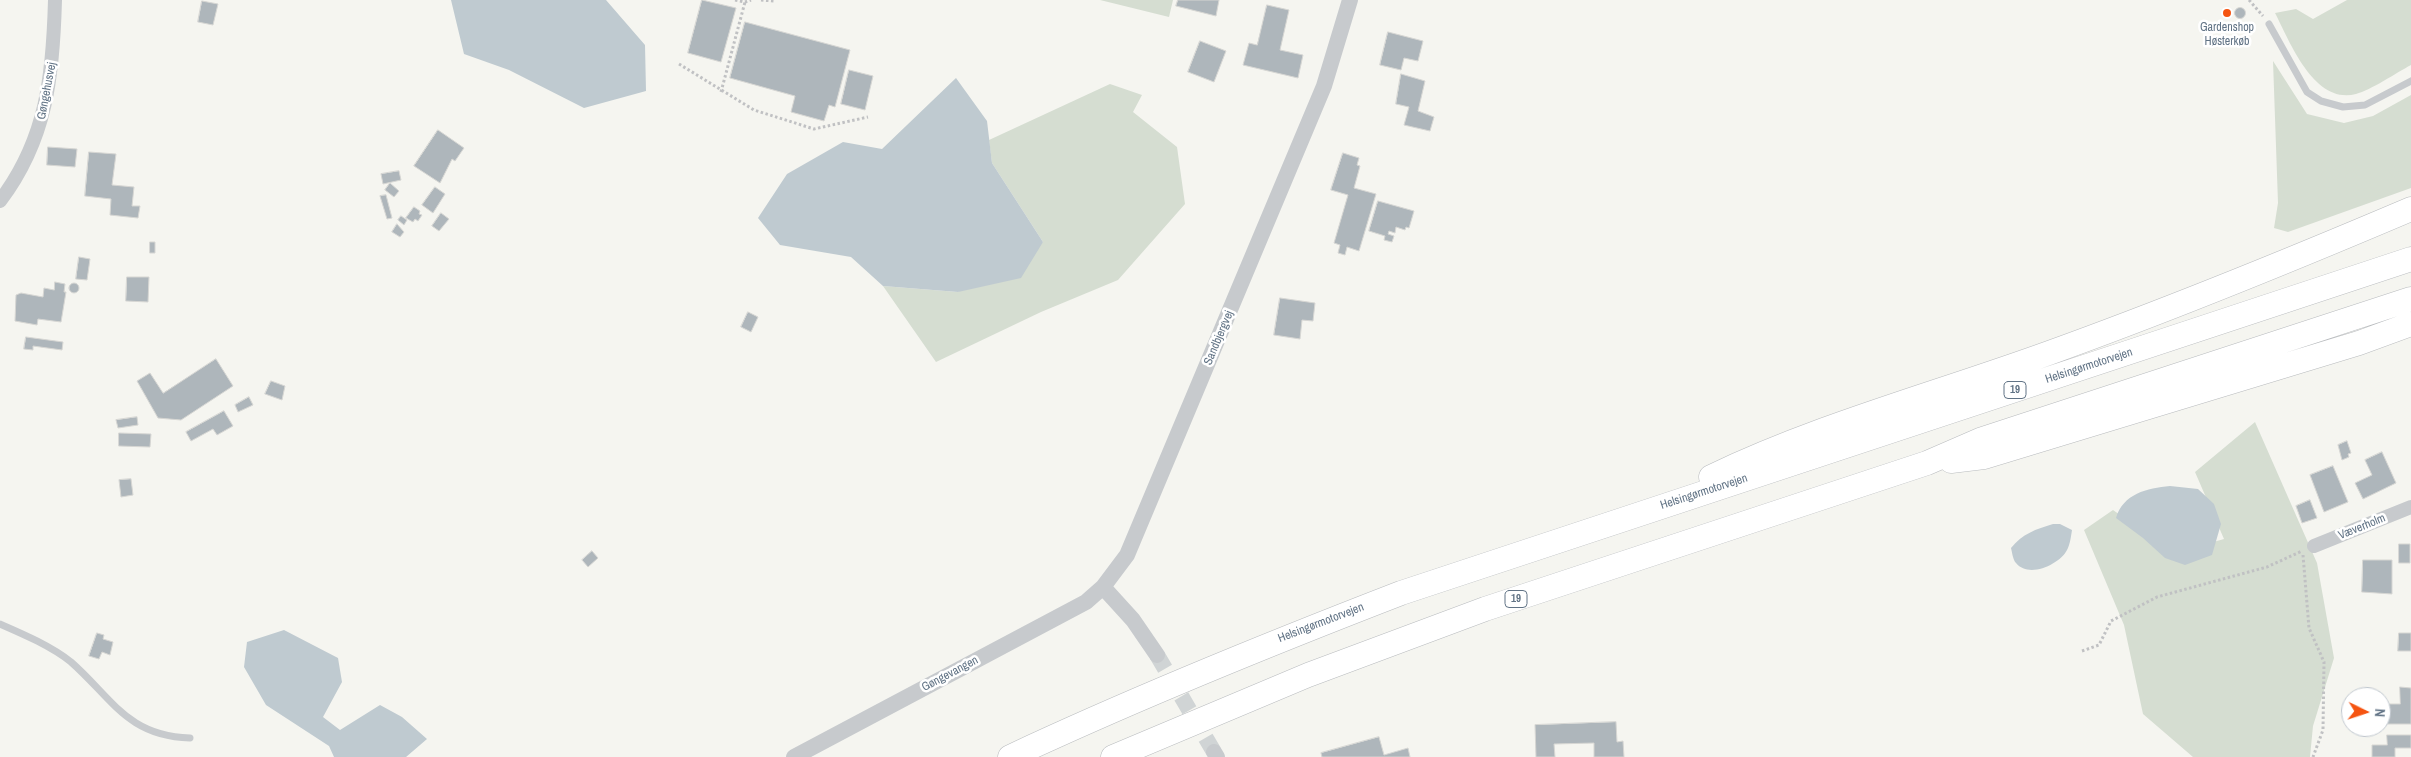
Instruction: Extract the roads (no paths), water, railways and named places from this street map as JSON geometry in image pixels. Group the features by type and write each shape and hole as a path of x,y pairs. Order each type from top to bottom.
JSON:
{"highway":[{"path":"1619,520 1764,452 2048,354 2187,302 2253,277 2411,209"},
{"name":"Helsingørmotorvejen","path":"1010,757 1106,712 1228,660 1400,593 2411,260"},
{"name":"19","path":"1113,757 1308,675 1485,609 1927,463 1980,440 2411,299"},
{"path":"1927,463 1984,457 2358,343 2411,324"}],"street":[{"name":"Gøngehusvej","path":"0,201 26,161 43,118 54,56 55,0"},
{"name":"Sandbjergvej","path":"1103,587 1127,555 1199,385 1324,86 1350,0"},
{"name":"Væverholm","path":"2308,549 2411,507"},
{"path":"1103,587 1133,620 1157,655"},
{"name":"Gøngevangen","path":"794,757 1086,602 1103,587"}],"lane":[{"path":"2270,24 2307,92 2321,101 2343,108 2365,105 2411,81"},
{"path":"0,624 23,634 70,662 101,695 133,722 169,738 190,738"}],"tunnel":[{"path":"1157,655 1214,752"}],"place":[{"name":"Gardenshop Høsterkøb","path":"2227,13"}]}
